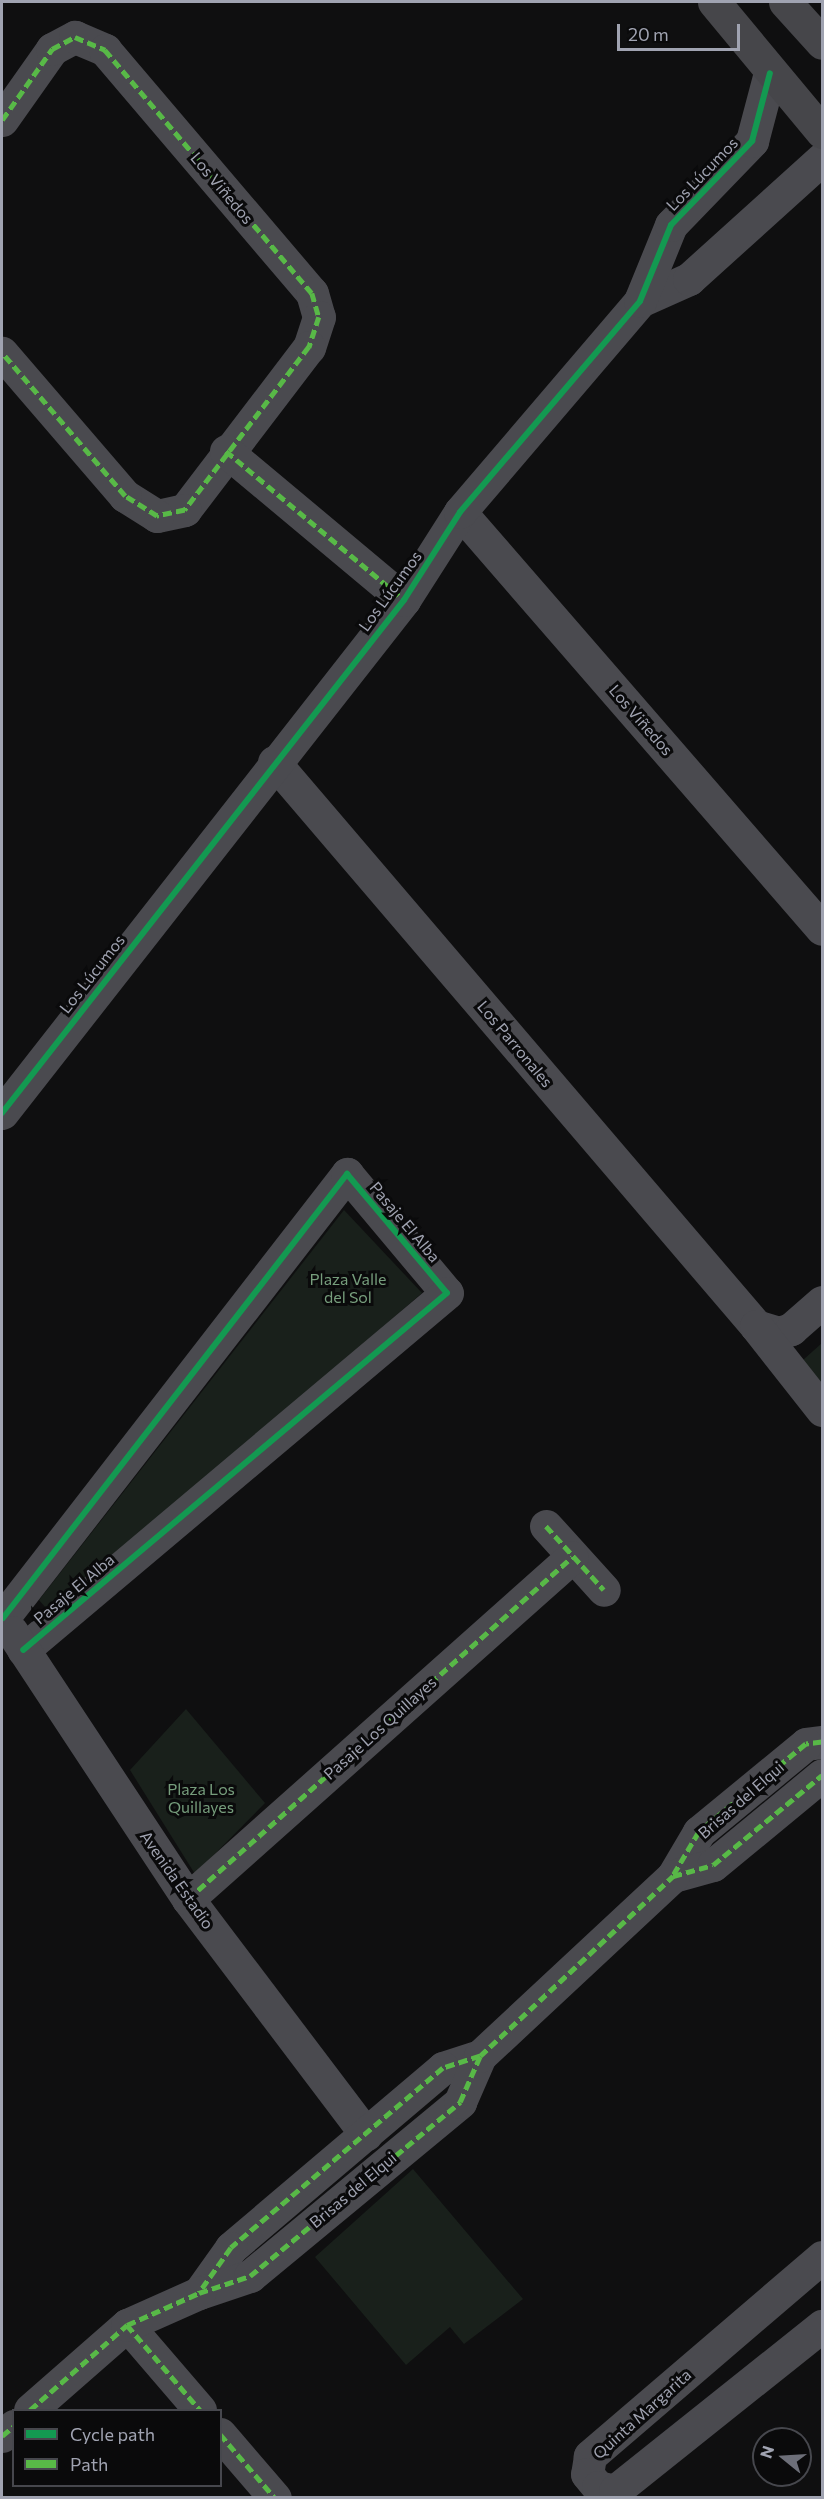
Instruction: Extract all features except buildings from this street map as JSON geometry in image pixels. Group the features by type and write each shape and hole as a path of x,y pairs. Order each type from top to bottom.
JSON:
{"main road":[{"path":"714,2 770,73 822,132"},
{"path":"785,2 822,43"}],"street":[{"name":"Los Viñedos","path":"2,120 52,49 75,37 105,50 312,293 319,317 309,347 226,451 185,510 157,516 125,495 2,353"},
{"name":"Los Lúcumos","path":"2,1113 274,762 404,600 460,512 640,301 671,225 752,141 770,73"},
{"name":"Los Lúcumos","path":"640,301 689,279 822,159"},
{"path":"226,451 404,600"},
{"name":"Los Viñedos","path":"460,512 822,929"},
{"name":"Los Parronales","path":"274,762 756,1326 822,1410"},
{"name":"Pasaje El Alba","path":"2,1617 347,1174 447,1293 23,1650"},
{"path":"756,1326 778,1333 791,1329 822,1302"},
{"path":"546,1527 604,1590"},
{"name":"Pasaje Los Quillayes","path":"188,1899 572,1557"},
{"name":"Avenida Estadio","path":"2,1617 188,1899 366,2134"},
{"name":"Brisas del Elqui","path":"31,2409 127,2325 199,2293 250,2276 460,2102 480,2056 673,1876 699,1832 806,1744 822,1742"},
{"name":"Brisas del Elqui","path":"673,1876 713,1865 822,1774"},
{"name":"Brisas del Elqui","path":"199,2293 231,2248 443,2068 480,2056"},
{"name":"Quinta Margarita","path":"822,2258 590,2456 587,2474 598,2487 615,2491 822,2326"},
{"path":"127,2325 199,2409"},
{"path":"222,2436 275,2498"}],"green space":[{"name":"Plaza Valle del Sol","path":"344,1210 422,1293 51,1614 39,1600"},
{"path":"822,1343 822,1384 803,1360"},
{"name":"Plaza Los Quillayes","path":"186,1709 265,1803 195,1874 130,1770"},
{"path":"413,2169 523,2299 464,2344 450,2327 406,2365 315,2257"}],"marked path":[{"path":"2,120 52,49 75,37 105,50 312,293 319,317 309,347 185,510 157,516 125,496 2,353"},
{"path":"226,451 404,600"},
{"path":"546,1526 604,1590"},
{"path":"188,1899 572,1557"},
{"path":"822,1742 806,1744 699,1832 673,1876 713,1865 822,1775"},
{"path":"480,2056 443,2068 231,2248 199,2293 250,2276 460,2102 480,2056 673,1876"},
{"path":"31,2409 127,2325 199,2293"},
{"path":"127,2325 199,2409"},
{"path":"2,2436 12,2428"},
{"path":"222,2436 275,2498"}],"cycle path":[{"path":"2,1113 404,600 460,512 640,301 671,225 752,141 770,73"},
{"path":"3,1618 347,1174 447,1293 23,1650"}]}
